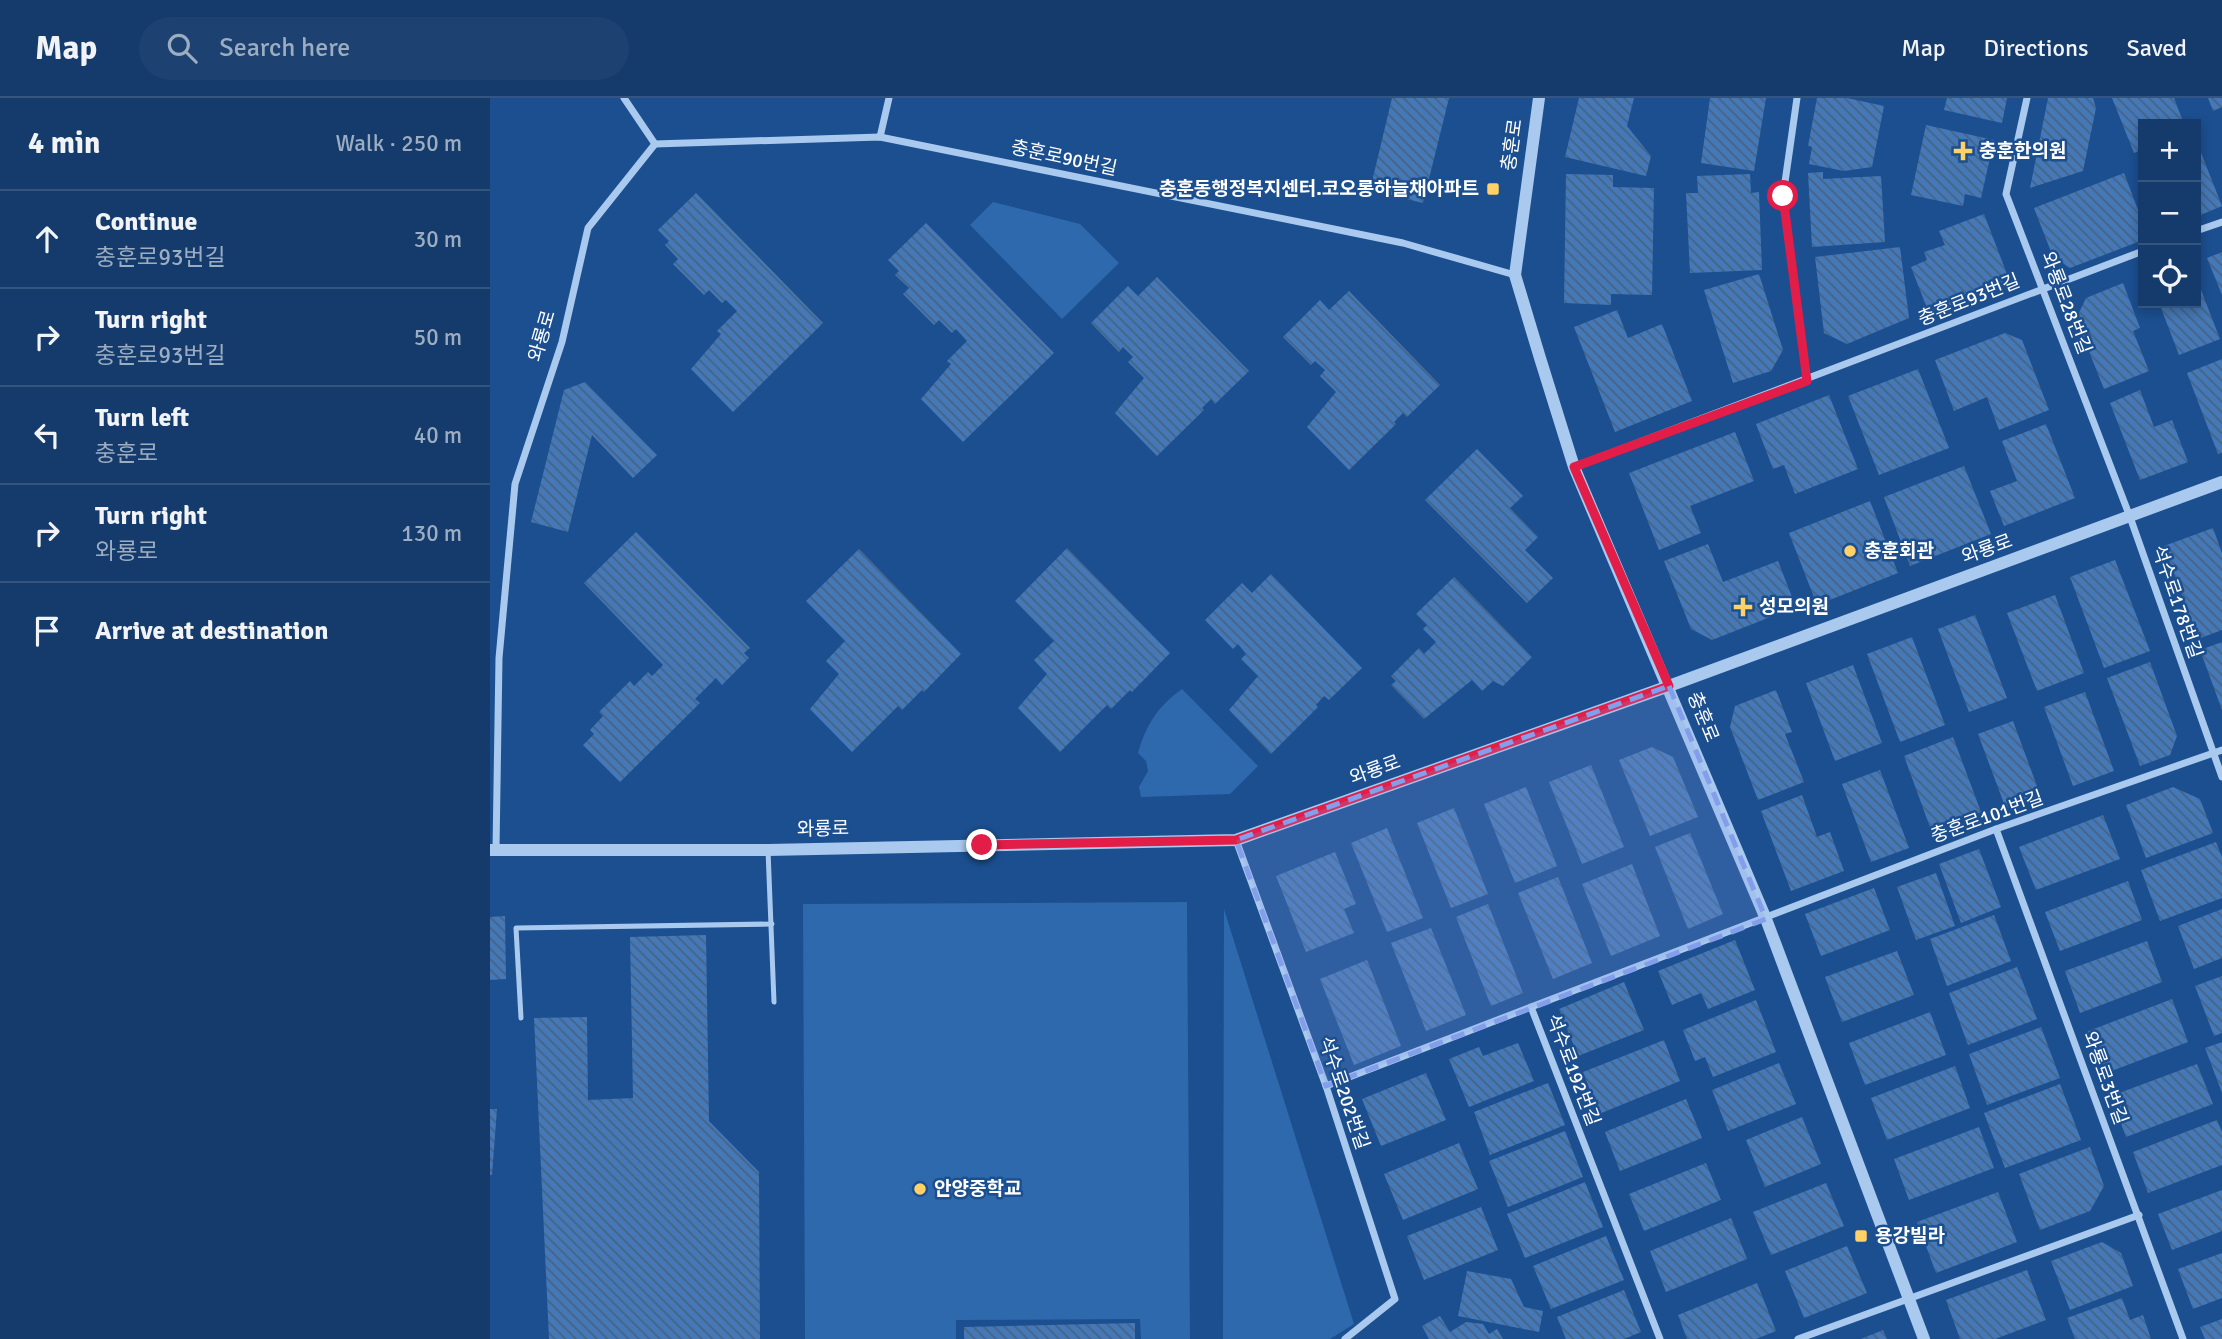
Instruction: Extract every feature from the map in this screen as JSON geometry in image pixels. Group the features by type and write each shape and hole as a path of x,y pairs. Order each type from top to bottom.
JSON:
{"street":[{"path":"624,98 655,144"},
{"path":"880,137 888,98"},
{"name":"충훈로","path":"1539,98 1515,275 1574,467 1766,919 1924,1339"},
{"path":"1797,98 1783,196 1807,381"},
{"name":"와룡로28번길","path":"2027,98 2006,194 2044,287 2130,517"},
{"name":"충훈로90번길","path":"655,144 880,137 1403,243 1515,275"},
{"name":"와룡로","path":"655,144 589,228 562,342 515,484 499,658 493,850 768,850 1236,840 1669,686 2222,482"},
{"path":"2201,229 2222,222"},
{"name":"충훈로93번길","path":"1574,467 1807,381 2138,253"},
{"name":"석수로178번길","path":"2130,517 2222,777"},
{"name":"충훈로101번길","path":"1766,919 1996,829 2222,750"},
{"name":"와룡로3번길","path":"1996,829 2183,1339"},
{"name":"석수로202번길","path":"1236,840 1326,1086 1395,1299 1345,1339"},
{"name":"석수로192번길","path":"1660,1339 1531,1007 1766,919"},
{"path":"1326,1086 1531,1007"},
{"path":"1798,1339 2139,1215"}],"lane":[{"path":"768,850 774,1002"},
{"path":"520,1018 516,928 772,924"}],"highlighted area":[{"path":"1669,686 1766,919 1326,1086 1236,840"}],"shaded area":[{"path":"993,202 1080,224 1119,263 1062,319 970,225"},
{"path":"1182,689 1258,766 1230,794 1141,797 1139,787 1148,771 1146,761 1138,753 1141,743 1160,709"},
{"path":"1187,902 1190,1339 1141,1339 1140,1319 956,1320 956,1339 805,1339 803,904"},
{"path":"1224,909 1354,1324 1330,1339 1223,1339"}],"building":[{"path":"1392,98 1449,98 1423,203 1370,190"},
{"path":"1579,98 1634,98 1627,126 1651,156 1646,176 1565,157"},
{"path":"1710,98 1766,98 1754,171 1701,163"},
{"path":"1817,98 1847,98 1884,106 1872,167 1844,171 1809,164 1812,147 1808,146"},
{"path":"1947,98 2007,98 2002,123 1944,110"},
{"path":"2048,98 2093,98 2096,108 2083,171 2030,188"},
{"path":"2112,98 2174,98 2182,119 2138,119 2138,151 2134,153"},
{"path":"2208,98 2222,98 2222,107 2213,111"},
{"path":"1926,125 1994,140 1981,198 1965,194 1963,206 1911,195"},
{"path":"2201,153 2222,206 2201,215"},
{"path":"1823,172 1823,179 1881,176 1885,242 1812,247 1808,173"},
{"path":"2124,173 2138,210 2138,242 2070,268 2053,257 2034,208"},
{"path":"1566,174 1613,175 1613,187 1654,188 1652,295 1611,294 1611,305 1564,303"},
{"path":"1750,174 1751,193 1759,192 1762,270 1690,273 1686,193 1698,193 1697,176"},
{"path":"696,193 823,323 733,412 691,369 721,334 717,331 737,311 726,300 722,303 709,290 704,295 673,264 678,259 665,245 669,241 658,230"},
{"path":"1984,214 2007,274 1996,292 1930,316 1911,267 1927,260 1924,252 1945,245 1939,231"},
{"path":"926,223 1054,353 963,442 921,399 951,364 947,361 967,341 956,329 952,333 939,320 934,325 903,294 909,288 895,275 899,271 888,260"},
{"path":"1900,247 1909,318 1847,344 1824,333 1815,257"},
{"path":"2222,252 2222,295 2207,258"},
{"path":"1759,274 1783,350 1771,371 1733,383 1704,290"},
{"path":"1157,277 1249,371 1215,404 1211,399 1202,408 1204,410 1157,456 1115,413 1144,378 1128,362 1133,357 1123,347 1119,352 1091,323 1128,286 1138,296"},
{"path":"2123,283 2140,328 2133,331 2149,371 2104,389 2076,319 2086,298"},
{"path":"2201,290 2220,339 2179,355 2161,308 2201,308"},
{"path":"1349,291 1440,385 1407,417 1403,413 1394,422 1396,424 1349,470 1307,427 1336,392 1320,376 1325,370 1315,361 1311,365 1283,337 1320,300 1329,310"},
{"path":"1617,310 1628,338 1662,324 1692,401 1615,432 1574,327"},
{"path":"2005,333 2022,340 2049,410 1999,430 1987,397 1954,411 1935,360"},
{"path":"2222,359 2222,453 2218,454 2187,373"},
{"path":"1918,369 1949,448 1879,475 1848,396"},
{"path":"585,382 657,455 633,478 592,435 568,532 531,522 564,390"},
{"path":"2140,390 2154,427 2172,420 2188,462 2140,480 2110,403"},
{"path":"1829,395 1858,469 1795,494 1784,465 1773,469 1756,424"},
{"path":"2046,424 2075,498 2004,526 1990,491 2017,481 2002,441"},
{"path":"1735,432 1754,481 1690,506 1701,533 1659,550 1629,473"},
{"path":"1477,449 1523,496 1510,508 1538,537 1525,550 1553,578 1527,603 1425,500"},
{"path":"1964,466 1991,534 1910,566 1884,497"},
{"path":"1870,501 1898,573 1817,605 1789,533"},
{"path":"2213,528 2222,553 2222,630 2198,639 2164,546"},
{"path":"636,532 750,648 744,653 749,658 722,685 716,678 695,699 700,703 620,782 583,745 594,734 590,730 603,716 599,712 630,681 634,686 648,672 652,676 663,665 584,583"},
{"path":"1708,544 1723,582 1778,561 1796,607 1712,640 1691,629 1664,561"},
{"path":"1067,548 1170,653 1132,692 1130,690 1111,709 1107,705 1060,752 1018,708 1047,674 1034,660 1054,641 1015,601"},
{"path":"859,549 961,654 924,692 922,690 902,710 898,706 852,752 810,709 839,674 826,661 845,641 806,601"},
{"path":"2115,560 2150,651 2104,668 2070,577"},
{"path":"1271,574 1362,668 1329,700 1324,696 1316,705 1318,707 1271,754 1229,710 1258,676 1241,659 1246,654 1238,644 1233,649 1205,620 1242,583 1252,593"},
{"path":"1454,577 1532,657 1503,686 1493,681 1482,691 1472,680 1424,719 1391,685 1396,681 1391,676 1419,648 1424,654 1436,642 1423,629 1427,625 1416,614"},
{"path":"2055,595 2084,673 2037,691 2007,613"},
{"path":"1975,615 2007,698 1969,712 1938,629"},
{"path":"1912,637 1945,725 1900,742 1867,654"},
{"path":"2222,642 2222,710 2200,650"},
{"path":"2150,662 2177,736 2170,755 2140,766 2107,678"},
{"path":"1853,665 1882,743 1835,761 1806,683"},
{"path":"1776,690 1792,732 1785,734 1804,782 1758,800 1730,727 1735,706"},
{"path":"2085,692 2114,771 2073,786 2044,707"},
{"path":"2013,721 2041,797 2006,809 1978,734"},
{"path":"1953,737 1981,812 1931,830 1904,756"},
{"path":"1652,747 1673,757 1698,817 1650,836 1619,760"},
{"path":"1591,765 1624,847 1582,864 1549,782"},
{"path":"1880,770 1909,848 1871,862 1842,784"},
{"path":"1526,787 1557,866 1515,883 1484,804"},
{"path":"2173,787 2200,799 2213,833 2146,858 2126,805"},
{"path":"1802,795 1817,837 1830,832 1844,871 1791,891 1761,811"},
{"path":"1454,808 1488,894 1451,908 1417,823"},
{"path":"2103,815 2120,859 2036,890 2019,847"},
{"path":"1387,828 1423,918 1387,932 1351,843"},
{"path":"1690,833 1723,914 1688,929 1655,847"},
{"path":"2216,842 2222,857 2222,898 2160,921 2141,870"},
{"path":"1979,849 2001,907 1961,923 1939,864"},
{"path":"1335,852 1356,904 1344,909 1354,933 1306,952 1276,876"},
{"path":"1632,864 1660,936 1611,956 1582,884"},
{"path":"1936,873 1955,926 1916,940 1897,887"},
{"path":"1558,877 1592,963 1553,979 1518,893"},
{"path":"2128,881 2142,920 2060,951 2045,912"},
{"path":"1874,888 1890,930 1821,956 1805,914"},
{"path":"1488,904 1523,993 1491,1006 1456,917"},
{"path":"2222,909 2222,958 2194,969 2178,926"},
{"path":"1994,915 2011,961 1947,986 1930,939"},
{"path":"505,916 506,979 490,980 490,917"},
{"path":"1431,928 1466,1015 1426,1031 1391,943"},
{"path":"706,935 709,1121 759,1172 760,1339 549,1339 534,1018 587,1017 588,1100 633,1098 630,937"},
{"path":"1735,940 1755,990 1708,1009 1701,993 1672,1005 1658,971"},
{"path":"2147,941 2162,982 2080,1013 2065,971"},
{"path":"1897,951 1914,995 1842,1022 1825,977"},
{"path":"1367,960 1401,1046 1354,1065 1320,979"},
{"path":"2017,967 2037,1019 1968,1045 1949,993"},
{"path":"2222,976 2222,1033 2214,1036 2195,986"},
{"path":"1624,982 1644,1030 1578,1056 1559,1009"},
{"path":"2172,999 2188,1042 2101,1075 2086,1032"},
{"path":"1756,1000 1776,1052 1713,1077 1705,1057 1695,1061 1683,1030"},
{"path":"1930,1012 1946,1055 1865,1085 1849,1043"},
{"path":"2041,1027 2060,1078 1987,1105 1969,1054"},
{"path":"1664,1040 1680,1081 1599,1114 1583,1072"},
{"path":"2222,1042 2222,1093 2205,1048"},
{"path":"1518,1043 1534,1081 1469,1107 1449,1059 1479,1047 1483,1056"},
{"path":"1779,1063 1796,1104 1728,1131 1712,1090"},
{"path":"2197,1064 2213,1104 2126,1137 2111,1096"},
{"path":"1955,1066 1970,1108 1887,1140 1871,1098"},
{"path":"1426,1073 1446,1120 1381,1146 1362,1099"},
{"path":"1548,1083 1565,1125 1490,1155 1474,1112"},
{"path":"2060,1084 2081,1140 2005,1168 1984,1113"},
{"path":"1686,1099 1702,1138 1620,1171 1605,1132"},
{"path":"490,1109 497,1109 492,1175 490,1175"},
{"path":"1802,1117 1821,1164 1765,1187 1746,1140"},
{"path":"2217,1120 2222,1132 2222,1165 2148,1193 2133,1152"},
{"path":"1979,1127 1994,1168 1909,1200 1894,1159"},
{"path":"1565,1131 1583,1177 1508,1207 1489,1161"},
{"path":"1459,1143 1478,1189 1403,1220 1384,1174"},
{"path":"2090,1147 2104,1186 2090,1211 2040,1230 2019,1174"},
{"path":"1706,1163 1721,1200 1644,1231 1629,1194"},
{"path":"1585,1182 1603,1227 1525,1258 1507,1214"},
{"path":"1826,1183 1844,1226 1771,1255 1753,1212"},
{"path":"2222,1190 2222,1231 2172,1250 2158,1214"},
{"path":"1998,1192 2017,1242 1936,1273 1917,1222"},
{"path":"1481,1207 1498,1250 1424,1280 1407,1236"},
{"path":"1731,1218 1747,1259 1666,1292 1650,1251"},
{"path":"1606,1236 1624,1280 1551,1309 1533,1266"},
{"path":"2102,1242 2121,1253 2133,1286 2070,1310 2051,1261"},
{"path":"1847,1246 1867,1293 1804,1318 1785,1271"},
{"path":"2222,1253 2222,1298 2193,1309 2178,1269"},
{"path":"2027,1270 2046,1320 1995,1339 1960,1339 1946,1300"},
{"path":"1467,1271 1511,1279 1524,1307 1543,1311 1539,1332 1458,1316"},
{"path":"1757,1283 1776,1331 1756,1339 1687,1339 1678,1315"},
{"path":"1624,1290 1641,1332 1624,1339 1566,1339 1557,1317"},
{"path":"2122,1298 2130,1320 2143,1315 2151,1339 2075,1339 2067,1318"},
{"path":"1440,1316 1450,1332 1466,1322 1483,1324 1489,1334 1497,1329 1503,1339 1429,1339 1422,1326"},
{"path":"2222,1319 2222,1339 2205,1339 2200,1327"},
{"path":"1135,1323 1135,1339 964,1339 964,1327"},
{"path":"1883,1330 1887,1339 1861,1339"}],"place":[{"name":"충훈한의원","path":"1963,151"},
{"name":"충훈동행정복지센터.코오롱하늘채아파트","path":"1493,189"},
{"name":"충훈회관","path":"1850,551"},
{"name":"성모의원","path":"1743,607"},
{"name":"안양중학교","path":"920,1189"},
{"name":"용강빌라","path":"1861,1236"}],"route":[{"path":"982,845 1236,840 1669,686 1574,467 1807,381 1783,196"}]}
